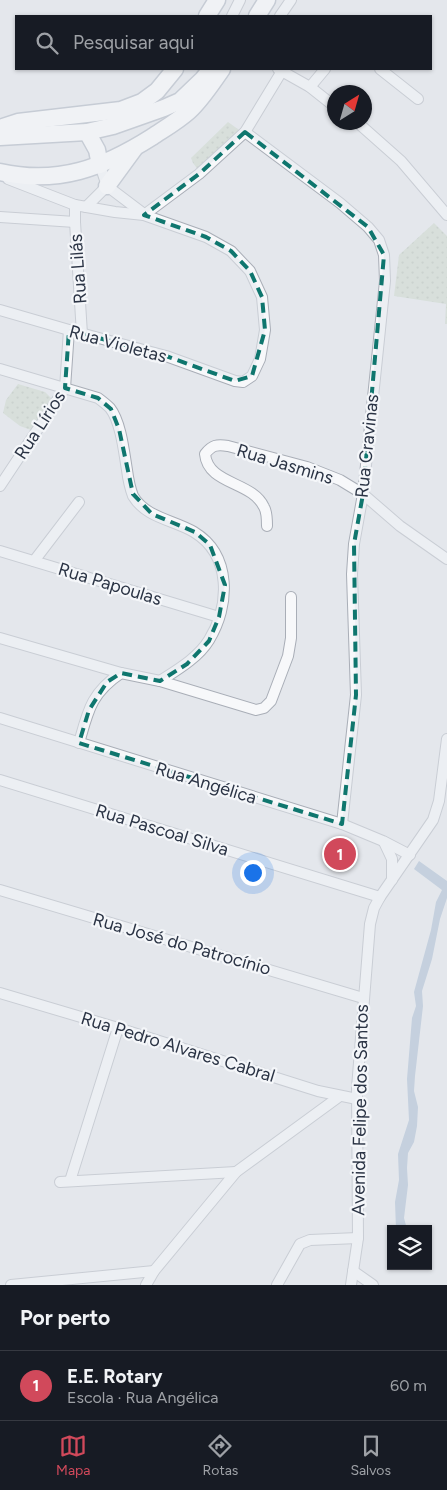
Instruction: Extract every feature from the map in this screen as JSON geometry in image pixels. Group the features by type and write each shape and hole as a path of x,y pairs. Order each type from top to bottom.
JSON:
{"main road":[{"path":"208,15 217,0"},
{"path":"245,15 254,0"},
{"path":"258,15 267,0"},
{"path":"0,128 18,122 121,110 142,102 157,91 174,70"},
{"path":"0,137 87,132 113,126 180,101 210,70"},
{"path":"0,174 42,177 69,173 100,165 135,147 190,111 221,70"},
{"path":"96,113 140,114 164,108"},
{"path":"87,132 96,150 100,165"},
{"path":"107,186 135,147"}],"street":[{"path":"232,15 240,0"},
{"path":"281,15 291,0"},
{"path":"0,174 75,205 144,215 199,174 246,132 280,70 310,87 327,100"},
{"path":"310,87 324,70"},
{"path":"381,70 418,99"},
{"path":"366,130 401,161 447,215"},
{"name":"Rua Cravinas","path":"246,132 340,203 368,227 379,240 384,255 384,281 363,494 354,544 352,574 356,695 342,824"},
{"path":"100,165 107,186 144,215"},
{"path":"86,207 107,186"},
{"name":"Rua Lilás","path":"75,205 82,334"},
{"name":"Rua Violetas","path":"0,310 166,356 235,381 243,382 252,376 260,359 264,330 262,297 250,271 231,251 206,237 144,215"},
{"path":"0,217 75,222"},
{"name":"Rua Lírios","path":"0,486 65,388 69,330"},
{"path":"0,369 98,398 111,409 119,429 132,494 141,507 152,514 195,532 210,546 221,565 225,585 219,618 209,641 187,664 160,681"},
{"name":"Rua Jasmins","path":"267,526 266,509 260,499 250,490 213,472 206,464 205,454 210,448 218,444 228,446 307,467 340,480 363,494 400,526 447,559"},
{"path":"34,561 79,502"},
{"name":"Rua Papoulas","path":"0,551 219,618"},
{"path":"0,638 121,673 160,681 256,710 264,708 271,701 288,656 291,638 290,598"},
{"path":"79,743 89,710 96,696 107,682 121,673"},
{"name":"Rua Angélica","path":"0,718 342,824 410,855"},
{"name":"Avenida Felipe dos Santos","path":"351,1285 358,1238 357,1100 363,998 370,924 374,908 380,897 392,882 432,820 439,801 447,740"},
{"name":"Rua Pascoal Silva","path":"0,780 380,897"},
{"path":"382,841 392,859 392,882"},
{"name":"Rua José do Patrocínio","path":"0,890 363,998"},
{"name":"Rua Pedro Alvares Cabral","path":"0,993 318,1091 357,1100"},
{"path":"118,1028 65,1182 236,1172"},
{"path":"146,1285 154,1271 236,1172 340,1096"},
{"path":"277,1285 300,1244 310,1240 358,1238"},
{"path":"11,1285 154,1271"},
{"path":"353,1271 373,1285"}],"highlighted area":[{"path":"245,132 368,227 384,255 363,494 354,544 356,695 342,824 79,743 89,710 107,682 121,673 160,681 187,664 209,641 219,617 225,585 210,545 195,532 152,514 133,494 119,429 111,409 98,398 65,388 69,330 166,356 235,381 252,376 265,330 262,297 250,271 231,251 206,237 144,215 199,174"}],"green space":[{"path":"228,122 242,132 199,171 191,158"},
{"path":"434,223 447,236 447,324 445,324 446,304 394,296 399,255"},
{"path":"18,384 45,392 52,399 31,430 20,426 3,413 6,400"}],"water":[{"path":"419,861 447,881 447,898 422,991 423,1006 414,1091 418,1107 417,1126 414,1142 408,1153 408,1185 404,1218 406,1225 396,1225 395,1202 399,1180 398,1154 409,1120 407,1079 412,1018 416,1006 414,992 431,930 436,902 442,890 414,869"}],"place":[{"name":"E.E. Rotary","path":"340,854"}]}
